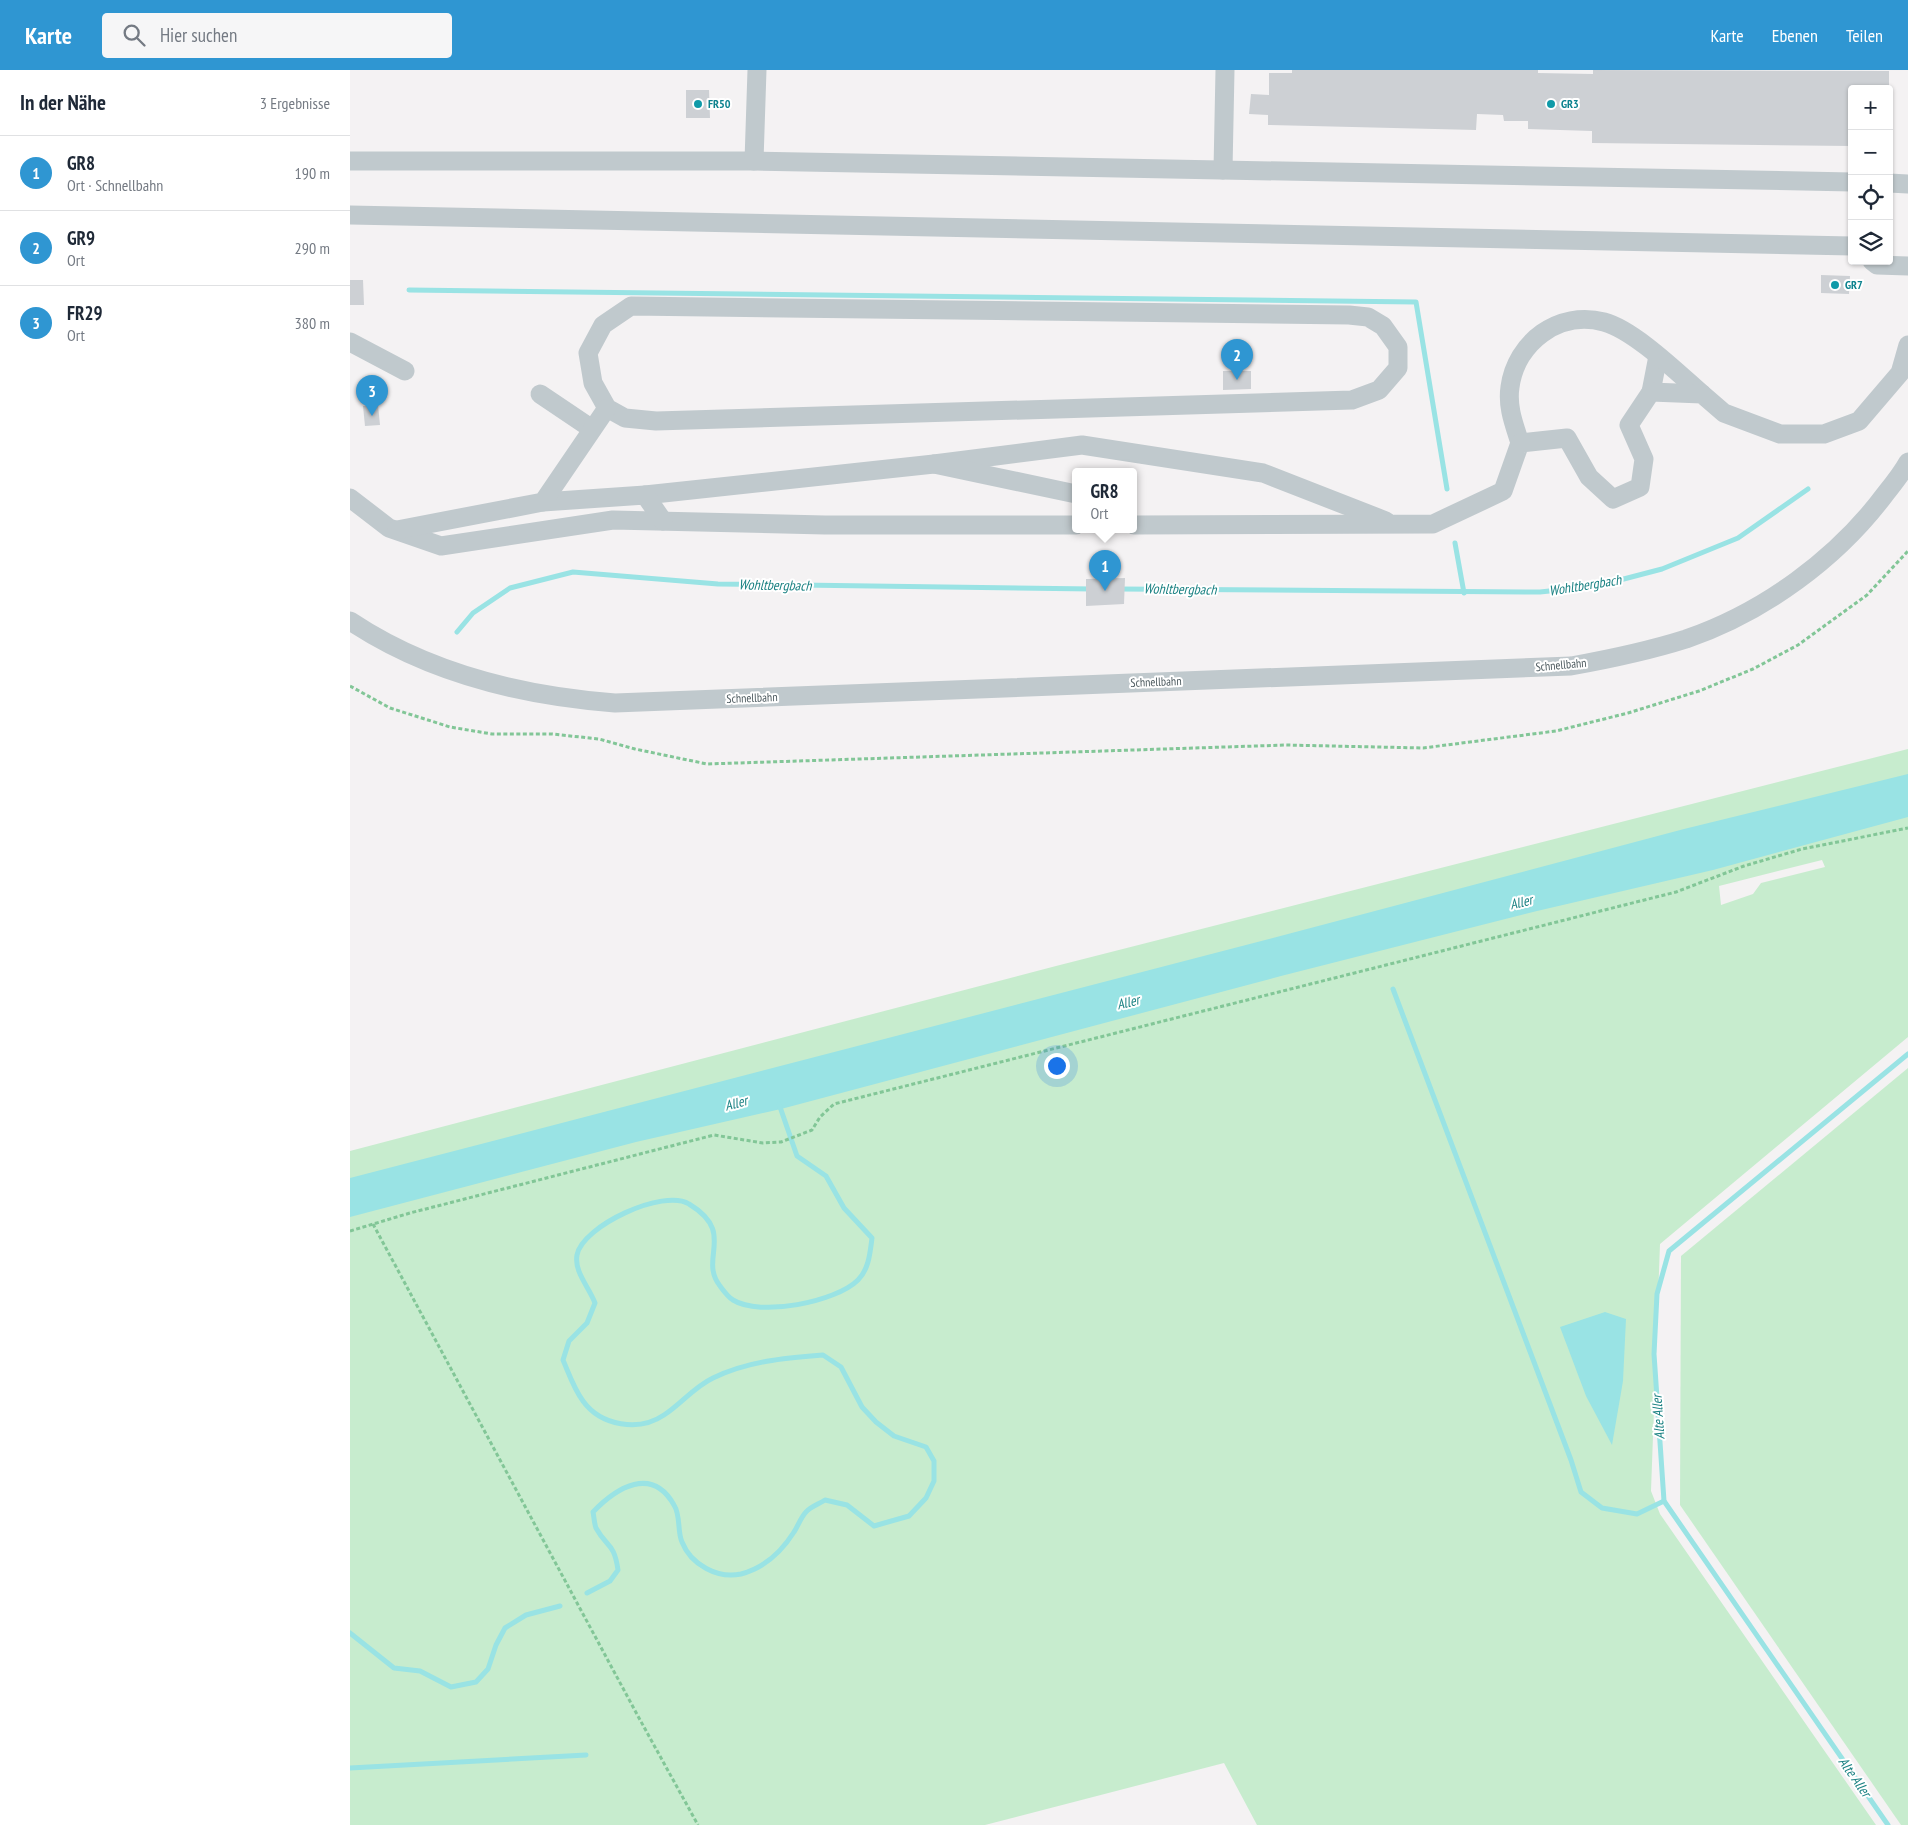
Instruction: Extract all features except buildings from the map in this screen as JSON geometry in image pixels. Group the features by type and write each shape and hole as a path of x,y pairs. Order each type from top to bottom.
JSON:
{"street":[{"path":"754,161 757,70"},
{"path":"1223,170 1225,70"},
{"path":"350,161 754,161 1848,182"},
{"path":"1893,183 1908,184"},
{"path":"350,215 1848,246"},
{"path":"1876,265 1908,266"},
{"path":"631,306 1350,315 1368,317 1384,326 1398,347 1398,368 1378,390 1352,400 656,421 625,418 607,408 593,383 588,353 603,326 631,306"},
{"path":"1137,524 1433,524 1502,491 1520,442 1510,413 1510,387 1519,357 1534,338 1559,323 1580,320 1604,322 1624,332 1658,356 1724,413 1780,434 1824,434 1858,421 1900,374 1908,345"},
{"path":"350,342 405,371"},
{"path":"1520,442 1567,438 1589,477 1613,499 1640,487 1644,459 1629,425 1651,392 1658,356"},
{"path":"1651,392 1702,394"},
{"path":"540,394 592,429"},
{"path":"543,502 607,408"},
{"path":"396,530 543,502 645,495 1082,446 1262,473 1396,524"},
{"name":"Schnellbahn","path":"350,621 380,641 421,660 475,679 569,700 615,703 1571,666 1629,656 1679,641 1745,612 1800,578 1836,549 1866,520 1908,462"},
{"path":"934,464 1072,493"},
{"path":"645,495 663,521"},
{"path":"350,498 389,528 441,546 613,520 825,525 1072,525"}],"path":[{"path":"350,686 390,708 450,727 492,734 552,734 600,739 635,749 707,764 1286,745 1423,748 1556,731 1628,713 1700,691 1753,669 1798,645 1868,595 1908,551"},
{"path":"350,1231 410,1213 714,1135 763,1143 781,1142 812,1130 820,1117 834,1104 1676,892 1744,866 1802,849 1908,828"},
{"path":"373,1224 638,1718 698,1825"}],"green space":[{"path":"1908,749 1908,1037 1660,1244 1651,1491 1660,1514 1876,1825 1257,1825 1224,1763 985,1825 350,1825 350,1151 1056,966","holes":["1822,860 1825,867 1761,883 1753,894 1721,905 1719,886"]},
{"path":"1908,1068 1908,1825 1901,1825 1680,1505 1681,1256"}],"water":[{"name":"Aller","path":"1908,774 1908,817 1713,870 1537,911 1281,976 781,1109 636,1142 350,1217 350,1178 1684,829"},
{"path":"1605,1312 1626,1319 1623,1381 1612,1445 1586,1396 1560,1327"}],"waterway":[{"path":"409,290 1416,302 1447,489"},
{"name":"Wohltbergbach","path":"1119,589 1540,592 1597,586 1662,569 1738,538 1808,489"},
{"path":"1455,543 1464,593"},
{"name":"Wohltbergbach","path":"457,632 473,613 510,588 573,572 718,584 1093,589"},
{"path":"1393,989 1571,1460 1581,1492 1602,1508 1637,1514 1664,1501"},
{"name":"Alte Aller","path":"1888,1825 1664,1501 1654,1354 1657,1294 1669,1251 1908,1054"},
{"path":"587,1593 610,1581 618,1570 612,1550 596,1528 593,1512 613,1495 634,1484 645,1483 655,1486 665,1493 676,1509 681,1538 686,1550 706,1569 732,1575 757,1568 772,1558 789,1539 806,1512 825,1500 847,1505 874,1526 909,1516 926,1498 934,1481 934,1461 926,1447 894,1436 876,1422 862,1407 841,1367 823,1355 767,1361 726,1372 700,1386 664,1415 643,1424 632,1425 610,1421 591,1409 577,1392 563,1360 569,1341 587,1323 595,1303 578,1267 577,1255 582,1244 608,1222 644,1205 677,1200 689,1204 703,1215 711,1225 714,1235 714,1276 729,1297 745,1305 761,1307 797,1305 833,1295 847,1288 862,1276 868,1260 872,1238 844,1208 826,1176 797,1156 779,1104"},
{"path":"350,1633 394,1668 420,1671 451,1687 476,1682 488,1669 496,1645 505,1628 526,1615 560,1606"},
{"path":"350,1768 586,1755"}],"place":[{"name":"FR50","path":"698,104"},
{"name":"GR3","path":"1551,104"},
{"name":"GR7","path":"1835,285"},
{"name":"GR9","path":"1237,380"},
{"name":"FR29","path":"372,416"},
{"name":"GR8","path":"1105,591"}]}
